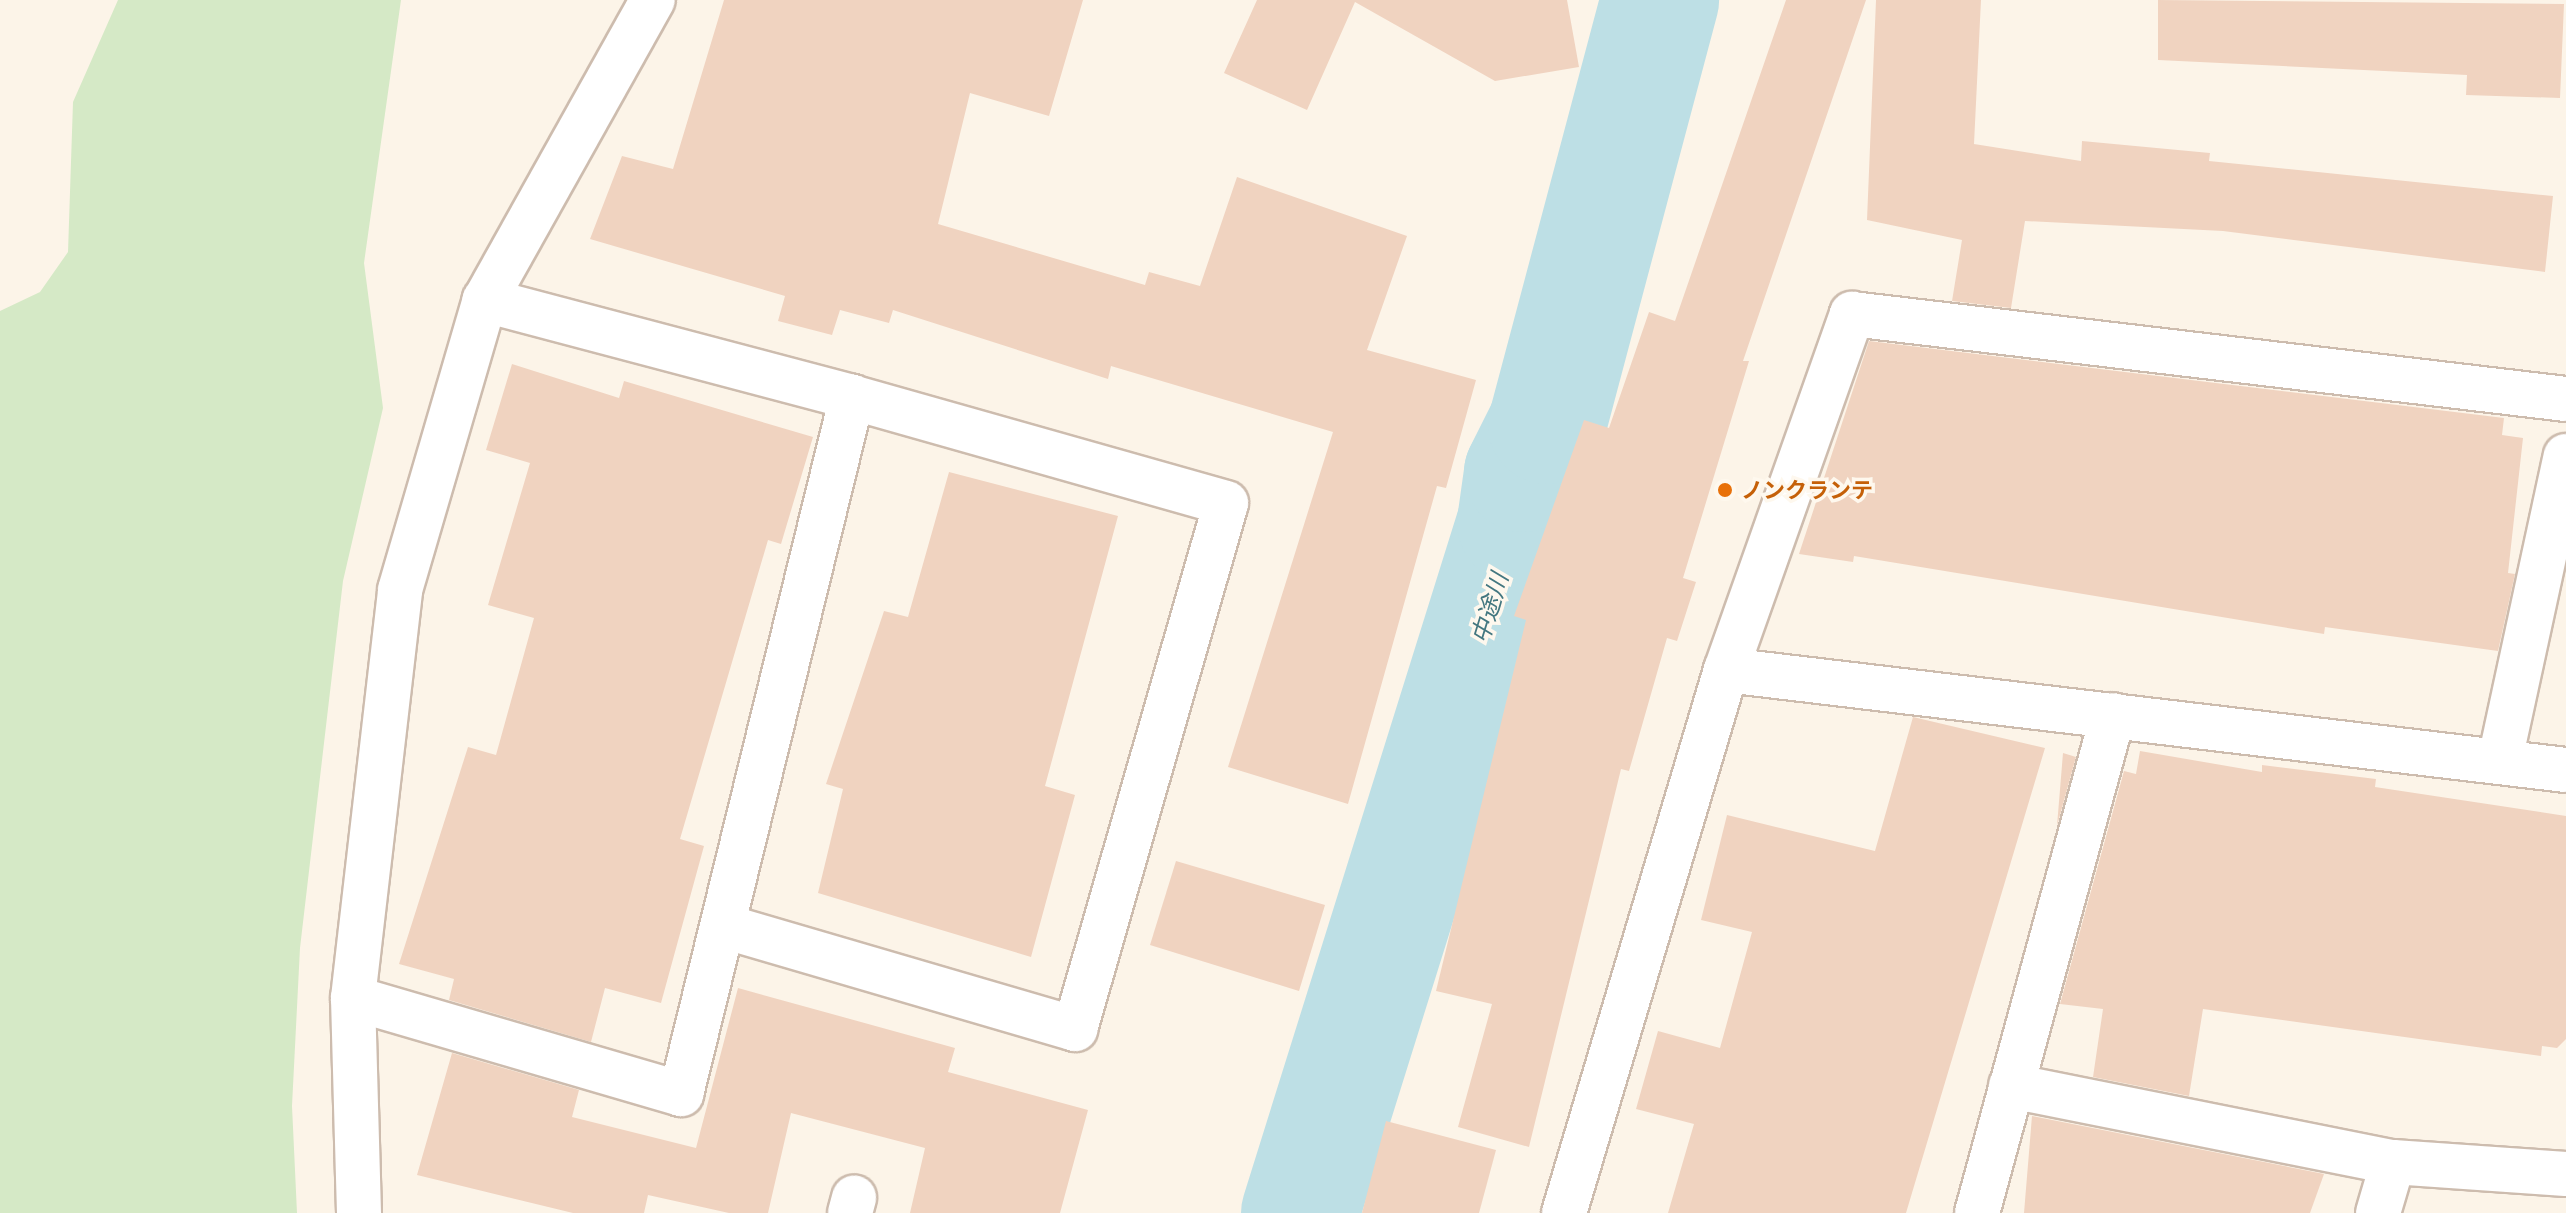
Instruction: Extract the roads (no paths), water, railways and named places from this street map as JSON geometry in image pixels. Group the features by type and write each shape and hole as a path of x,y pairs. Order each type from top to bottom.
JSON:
{"street":[{"path":"359,1213 353,998 400,590 485,300 653,0"},
{"path":"485,300 852,397 1226,503 1075,1029 727,927"},
{"path":"1564,1213 1726,670 1852,314 2566,399"},
{"path":"353,998 681,1094 727,927 852,397"},
{"path":"2500,760 2566,456"},
{"path":"1726,670 2566,770"},
{"path":"1977,1213 2113,715"},
{"path":"2011,1086 2393,1162 2566,1174"},
{"path":"2378,1213 2393,1162"}],"waterway":[{"name":"中途川","path":"1300,1213 1516,523 1523,473 1547,425 1660,0"}],"place":[{"name":"ノンクランテ","path":"1725,490"}]}
